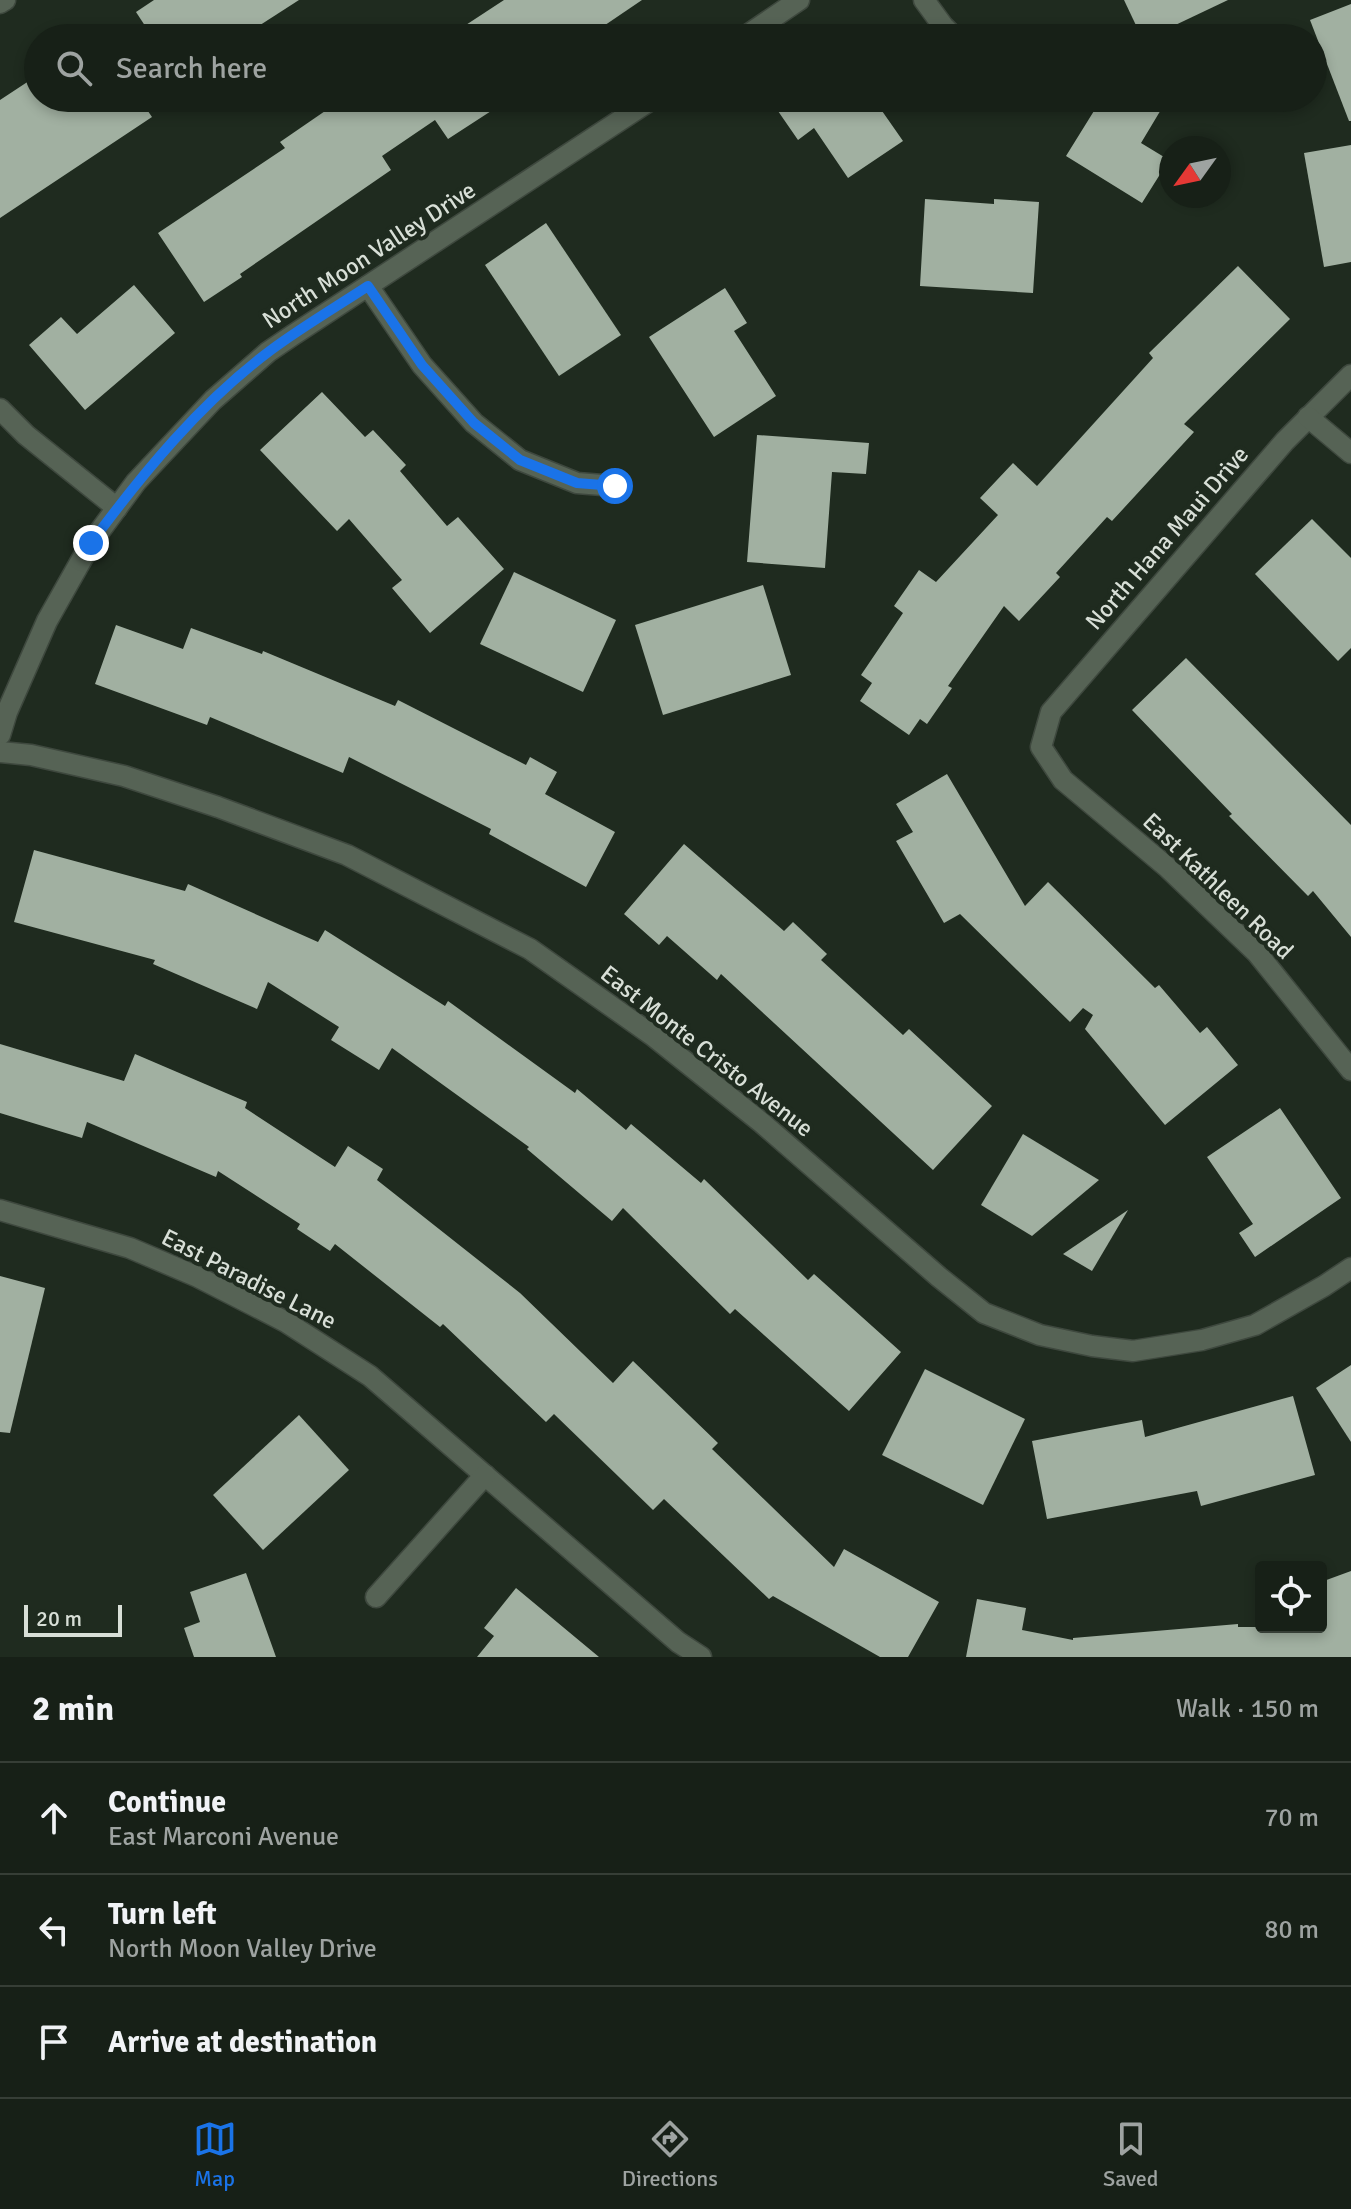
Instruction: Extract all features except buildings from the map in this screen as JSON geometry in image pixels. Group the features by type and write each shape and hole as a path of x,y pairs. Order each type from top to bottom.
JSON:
{"street":[{"path":"764,24 799,0"},
{"path":"924,0 942,24"},
{"name":"North Moon Valley Drive","path":"0,735 47,621 91,543 136,482 223,391 268,352 633,112"},
{"path":"368,286 422,365 474,423 520,460 577,483 615,486"},
{"name":"North Hana Maui Drive","path":"1041,747 1051,712 1285,441 1351,375"},
{"path":"0,409 26,435 117,508"},
{"path":"1308,417 1351,453"},
{"name":"East Kathleen Road","path":"1041,747 1063,780 1167,867 1257,953 1351,1070"},
{"name":"East Monte Cristo Avenue","path":"0,752 31,755 124,776 218,807 347,855 530,949 664,1044 762,1123 984,1313 1040,1335 1133,1351 1202,1340 1255,1325 1351,1268"},
{"name":"East Paradise Lane","path":"0,1210 130,1248 198,1277 286,1322 370,1376 667,1632 701,1657"},
{"path":"376,1597 485,1475"}],"route":[{"path":"91,543 136,482 213,400 268,352 368,286 422,365 474,423 520,460 546,472 577,483 615,486"}]}
